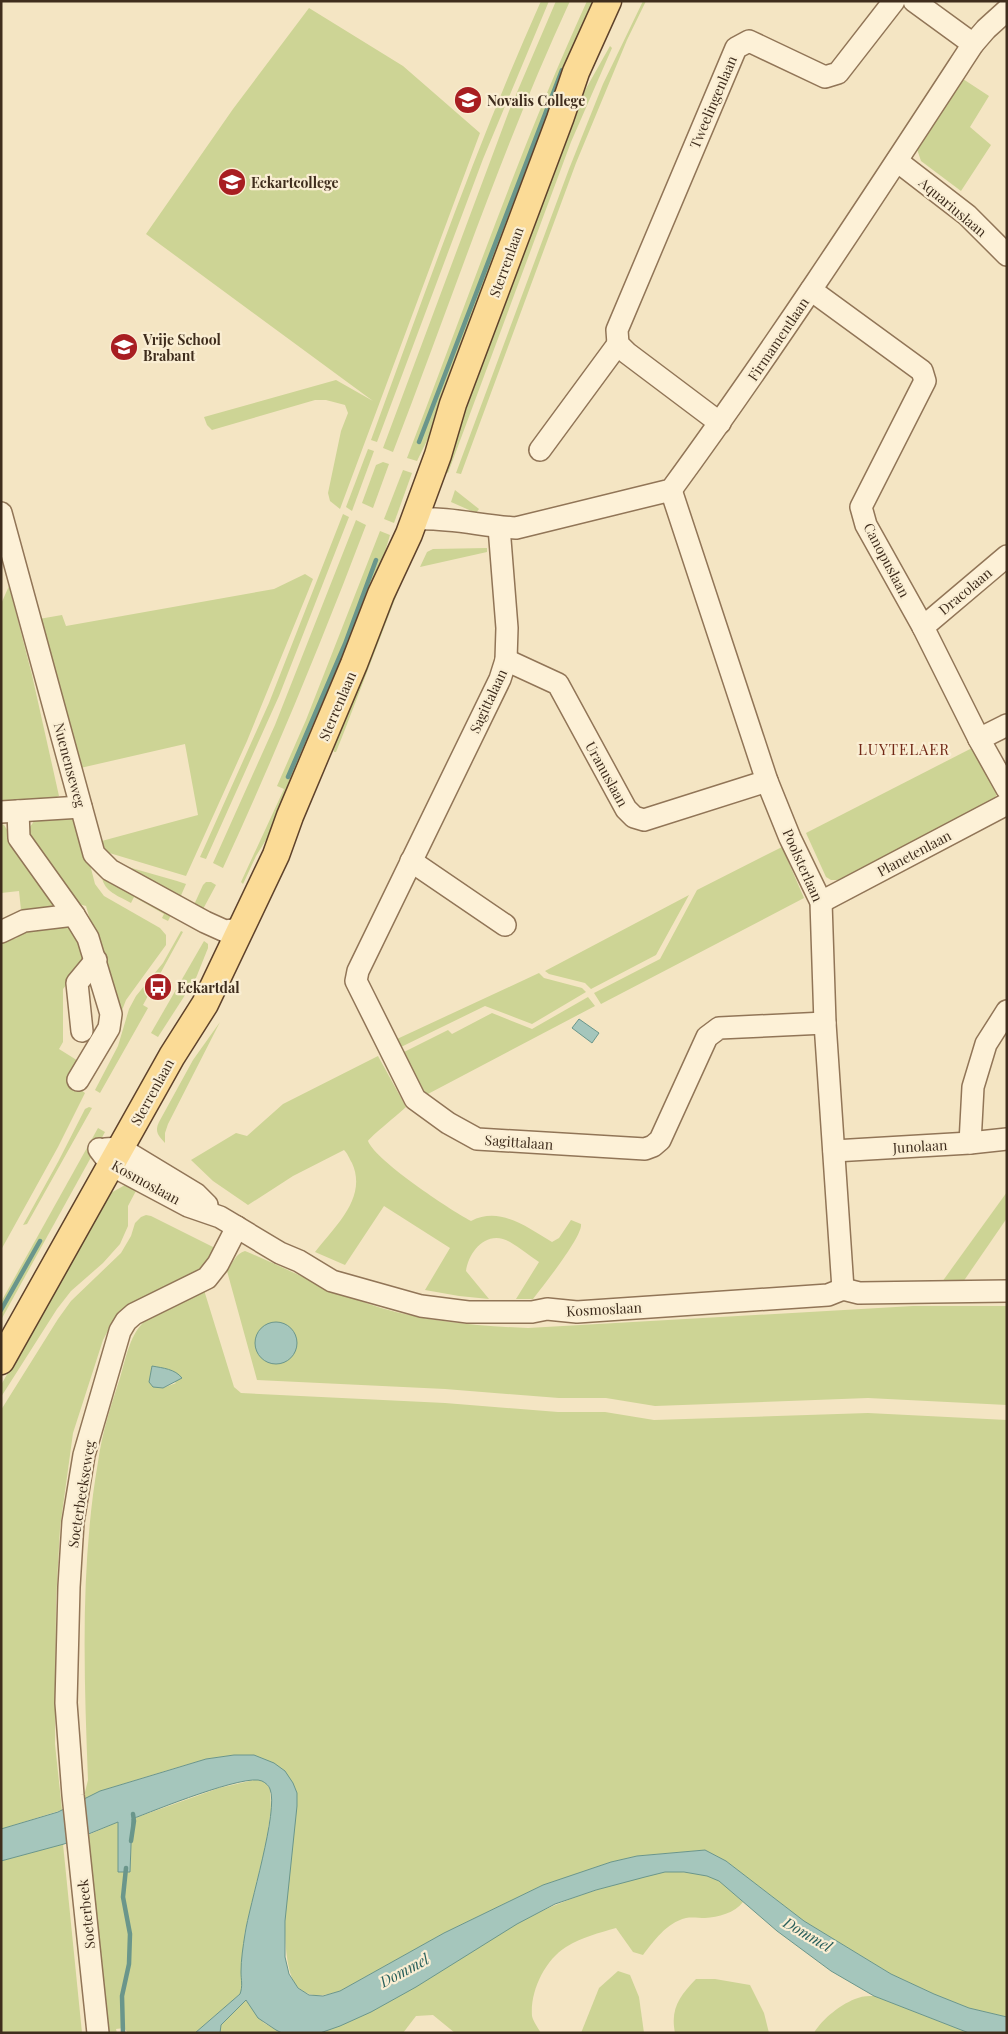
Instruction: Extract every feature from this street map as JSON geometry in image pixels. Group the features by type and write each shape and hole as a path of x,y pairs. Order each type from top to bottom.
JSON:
{"main road":[{"name":"Sterrenlaan","path":"1,1361 110,1154 151,1061 233,930 266,847 290,816 354,664 381,594 415,519 453,404 560,120 576,72 608,1"},
{"name":"Sterrenlaan","path":"560,120 588,77 627,1"},
{"name":"Sterrenlaan","path":"381,594 390,548 398,520 417,472 453,404"},
{"name":"Sterrenlaan","path":"1,1328 110,1154"}],"street":[{"name":"Tweelingenlaan","path":"618,344 616,330 736,48 749,41 825,77 838,73 894,1"},
{"path":"914,1 973,44"},
{"name":"Firmamentlaan","path":"671,490 720,423 811,290 973,44 1007,10"},
{"name":"Aquariuslaan","path":"897,161 967,215 1007,255"},
{"name":"Canopuslaan","path":"811,290 922,371 925,381 861,507 866,525 923,627 979,739 1007,789"},
{"path":"540,450 618,344 627,353 720,423"},
{"path":"415,519 460,520 516,528 671,490"},
{"name":"Poolsterlaan","path":"671,490 767,780 790,838 821,902 825,1023 843,1289"},
{"path":"424,492 438,505 460,520"},
{"name":"Nuenenseweg","path":"1,513 94,854 110,870 170,904 233,930"},
{"name":"Sagittalaan","path":"499,527 507,628 506,660 500,678 358,971 356,981 415,1099 448,1123 477,1139 645,1149 653,1146 660,1140 707,1037 719,1028 825,1023"},
{"name":"Dracolaan","path":"923,627 1007,556"},
{"name":"Uranuslaan","path":"506,660 558,684 626,809 634,817 644,820 767,780"},
{"path":"979,739 1007,725"},
{"name":"Planetenlaan","path":"821,902 1007,804"},
{"path":"81,807 10,812 19,838 74,915 88,938 96,960 111,1014 109,1028 85,1042"},
{"path":"410,861 505,925"},
{"path":"1,932 24,920 74,915"},
{"path":"78,1080 85,1042 77,983 96,960"},
{"path":"970,1143 973,1087 986,1044 1007,1012"},
{"name":"Junolaan","path":"834,1150 970,1143 1007,1139"},
{"name":"Kosmoslaan","path":"110,1154 188,1206 228,1222 332,1281 421,1306 468,1312 532,1312 547,1309 577,1312 828,1295 843,1289 859,1293 1007,1291"},
{"name":"Soeterbeekseweg","path":"73,1795 66,1703 69,1587 73,1522 84,1455 120,1331 126,1321 134,1314 206,1278 218,1264 228,1222"},
{"name":"Soeterbeek","path":"73,1795 98,2033"}],"green space":[{"path":"541,1 549,1 483,159 377,442 371,440 473,164"},
{"path":"556,1 570,1 545,56 499,169 393,452 383,448 509,111"},
{"path":"587,1 603,1 436,422 417,461 407,458 538,114"},
{"path":"643,1 646,1 627,40 576,163 461,474 456,473 569,169 603,84"},
{"path":"309,8 403,66 480,133 340,509 330,501 328,493 341,431 348,413 345,405 326,400 315,400 212,430 207,425 204,417 336,380 373,401 146,234 233,109"},
{"path":"610,46 612,48 571,142 448,473 437,469 579,101"},
{"path":"963,79 989,96 970,127 991,145 961,191 921,161 917,149"},
{"path":"368,449 374,451 352,511 346,507"},
{"path":"383,462 389,464 373,508 362,503 376,465"},
{"path":"403,470 412,473 394,523 384,519"},
{"path":"455,490 479,509 476,513 451,502"},
{"path":"343,514 349,517 279,696 206,859 200,857 269,703"},
{"path":"356,520 366,525 298,698 223,868 213,863 275,725"},
{"path":"380,531 390,535 382,562 282,814 256,856 243,884 241,882 284,789 277,786 306,720"},
{"path":"409,545 417,549 407,568 344,732 336,752 334,752 333,747"},
{"path":"487,548 487,552 420,567 427,552 433,549"},
{"path":"305,574 313,579 247,741 186,876 106,852 98,842 198,815 185,744 76,769 39,619 62,615 66,626 274,589"},
{"path":"9,586 32,675 59,796 46,801 1,804 1,604"},
{"path":"974,747 998,787 993,801 838,880 831,880 826,877 806,833"},
{"path":"68,816 80,826 95,884 104,896 160,928 166,935 166,945 126,1000 119,1018 86,906 67,901 27,831 37,817"},
{"path":"1,824 4,825 54,903 52,911 21,910 19,891 1,893"},
{"path":"782,847 804,898 601,1004 594,993 660,959 697,890"},
{"path":"121,865 186,884 179,900"},
{"path":"102,877 172,913 168,921 162,918 164,914 134,897 131,903 113,893 103,882"},
{"path":"206,882 216,885 202,911 193,907"},
{"path":"689,895 656,955 591,989 585,983 549,974 545,971"},
{"path":"74,923 88,958 63,989 63,1042 59,1049 83,1064 72,1083 85,1093 58,1147 1,1250 1,942 17,938 22,929"},
{"path":"181,931 183,932 143,1005 148,1008 100,1093 95,1090 118,1046 129,1009 136,996 163,963"},
{"path":"204,941 208,944 208,948 196,978 158,1037 151,1033"},
{"path":"539,973 544,978 582,988 586,992 532,1024 485,1006 401,1047 397,1039"},
{"path":"588,997 595,1006 426,1095 404,1052 448,1030 452,1034 492,1013 532,1029"},
{"path":"220,1022 168,1124 165,1133 165,1143 157,1131 159,1122 193,1060"},
{"path":"378,1056 406,1107 368,1141 374,1150 398,1172 431,1196 471,1221 482,1217 503,1217 523,1225 552,1242 559,1238 571,1220 581,1224 576,1239 569,1250 533,1299 516,1299 539,1262 514,1244 494,1238 487,1240 475,1250 466,1271 489,1299 425,1290 450,1248 384,1206 345,1265 315,1252 347,1211 356,1188 356,1176 352,1163 344,1150 293,1176 248,1205 213,1181 191,1160 236,1133 247,1136 283,1104"},
{"path":"92,1108 27,1224 23,1225 85,1109"},
{"path":"98,1128 105,1132 1,1320 1,1302"},
{"path":"125,1185 138,1187 128,1206 128,1226 120,1244 103,1263 71,1291 57,1309 1,1397 1,1385 109,1194"},
{"path":"1007,1192 1007,1218 963,1282 942,1282"},
{"path":"146,1215 217,1249 206,1268 114,1319 103,1340 73,1433 60,1528 56,1602 55,1744 62,1810 1,1829 1,1410 71,1301 121,1253 131,1236 135,1223"},
{"path":"245,1251 329,1288 381,1308 435,1320 491,1326 528,1328 913,1306 1007,1306 1007,1405 868,1398 655,1406 606,1398 559,1398 445,1389 257,1380 227,1271 242,1252","holes":["272,1322 278,1322 287,1326 294,1333 296,1349 266,1361 258,1351"]},
{"path":"204,1290 234,1387 241,1393 445,1403 558,1412 605,1412 654,1420 868,1413 1007,1420 1007,2017 969,2008 891,1974 804,1921 726,1861 705,1850 637,1856 611,1862 543,1885 444,1933 340,1991 325,1995 315,1995 300,1989 292,1977 287,1956 285,1931 288,1873 297,1806 297,1793 293,1783 234,1755 206,1759 165,1771 100,1791 83,1800 88,1780 85,1701 85,1621 88,1541 92,1501 104,1430 110,1409 129,1346 136,1332 146,1320","holes":["152,1366 176,1383 163,1388 149,1382"]},
{"path":"258,1779 265,1782 270,1789 271,1810 266,1843 245,1931 241,1974 243,1986 240,1994 195,2033 128,2033 124,2028 116,2029 117,2033 106,2033 88,1835 118,1822 118,1872 130,1872 132,1819 219,1788"},
{"path":"63,1844 82,2033 1,2033 1,1861"},
{"path":"665,1872 706,1875 725,1885 743,1902 731,1912 721,1915 679,1920 661,1933 643,1955 633,1952 616,1928 584,1938 566,1947 545,1968 536,1987 532,2016 541,2033 455,2033 433,2015 416,2016 403,2033 320,2033 372,2011 422,1983 494,1937 535,1914 590,1892"},
{"path":"618,1971 630,1975 639,1997 644,2033 581,2033 599,1988"},
{"path":"696,1979 715,1979 750,1985 764,2013 769,2033 675,2033 675,2009 685,1991"},
{"path":"874,1996 969,2033 814,2033 827,2017 839,2008 860,1997"},
{"path":"246,2000 264,2023 282,2033 220,2033 221,2025"}],"water":[{"path":"579,1019 599,1033 592,1043 572,1028"},
{"path":"276,1322 291,1328 297,1343 291,1358 276,1364 261,1358 255,1343 261,1328"},
{"path":"152,1366 172,1371 182,1378 163,1388 153,1387 149,1382"},
{"name":"Dommel","path":"234,1755 254,1755 274,1763 285,1771 297,1793 285,1921 285,1957 289,1974 298,1988 309,1995 323,1996 340,1991 444,1933 543,1885 611,1862 637,1856 705,1850 726,1861 804,1921 891,1974 969,2008 1007,2017 1007,2033 969,2033 874,1996 831,1971 777,1931 719,1881 707,1876 684,1872 665,1872 596,1890 555,1904 517,1924 416,1987 371,2012 320,2033 282,2033 258,2018 246,2000 221,2025 220,2033 195,2033 240,1994 241,1991 241,1962 245,1934 270,1817 272,1800 270,1789 267,1785 262,1781 253,1780 238,1782 219,1787 132,1819 130,1872 118,1872 118,1822 64,1844 1,1861 1,1829 58,1812 100,1791 206,1759"}],"waterway":[{"path":"419,442 562,70"},
{"path":"288,777 345,644 376,560"},
{"path":"1,1310 40,1241"},
{"path":"131,1841 134,1821 133,1814"},
{"path":"123,2033 122,1996 129,1964 130,1934 123,1897 126,1868"}],"place":[{"name":"Novalis College","path":"468,100"},
{"name":"Eckartcollege","path":"232,182"},
{"name":"Vrije School Brabant","path":"124,347"},
{"name":"Eckartdal","path":"158,987"}],"district":[{"name":"LUYTELAER","path":"904,749"}]}
